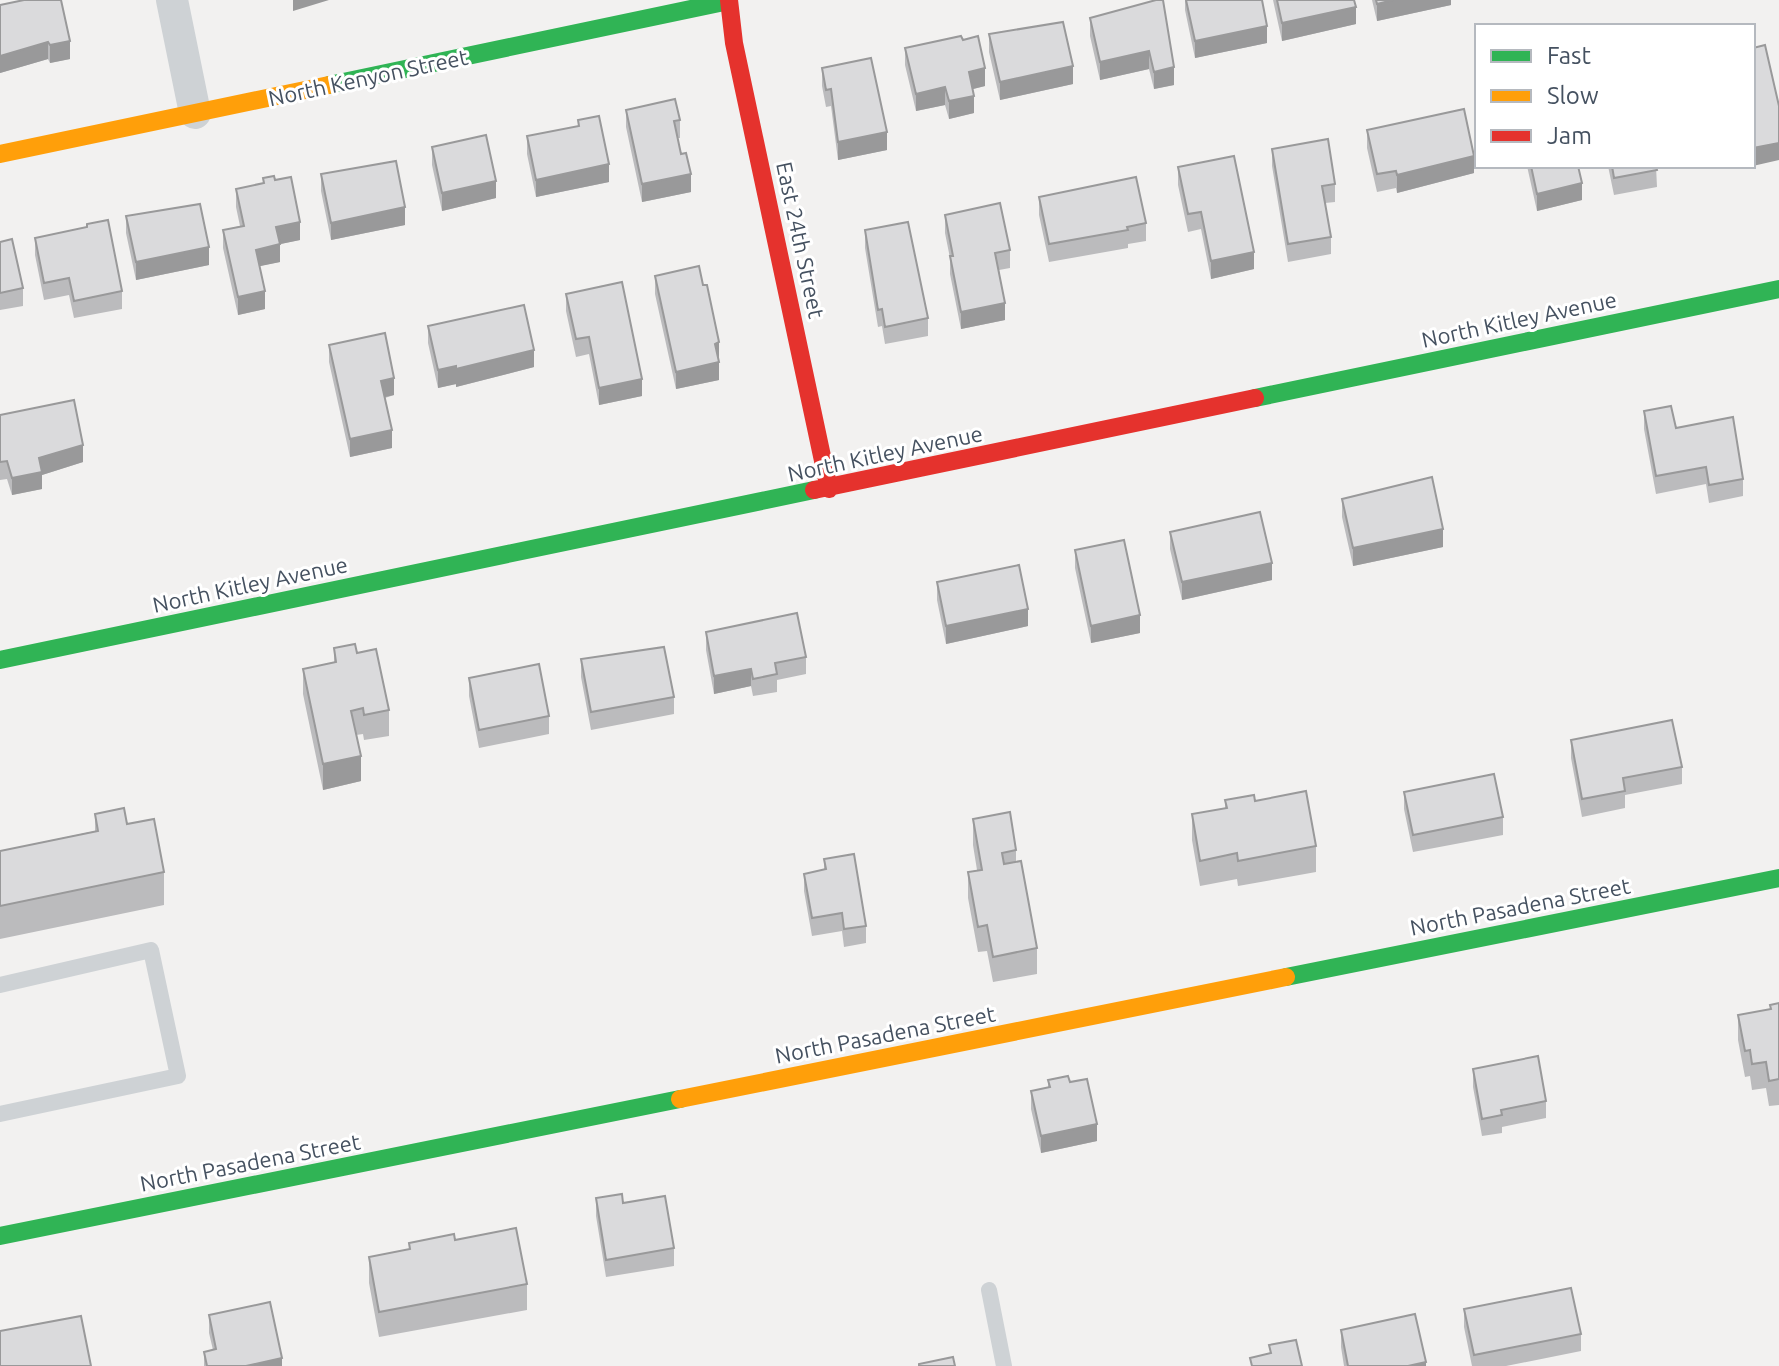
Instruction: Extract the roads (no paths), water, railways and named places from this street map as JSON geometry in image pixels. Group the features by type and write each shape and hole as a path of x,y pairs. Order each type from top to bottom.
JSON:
{"street":[{"path":"172,0 195,113"},
{"name":"North Kenyon Street","path":"0,154 731,0"},
{"name":"East 24th Street","path":"731,0 734,43 829,489"},
{"name":"North Kitley Avenue","path":"0,660 1779,289"},
{"name":"North Pasadena Street","path":"0,1236 1779,878"}],"lane":[{"path":"0,985 151,950 178,1076 0,1114"},
{"path":"989,1290 1004,1366"}]}
